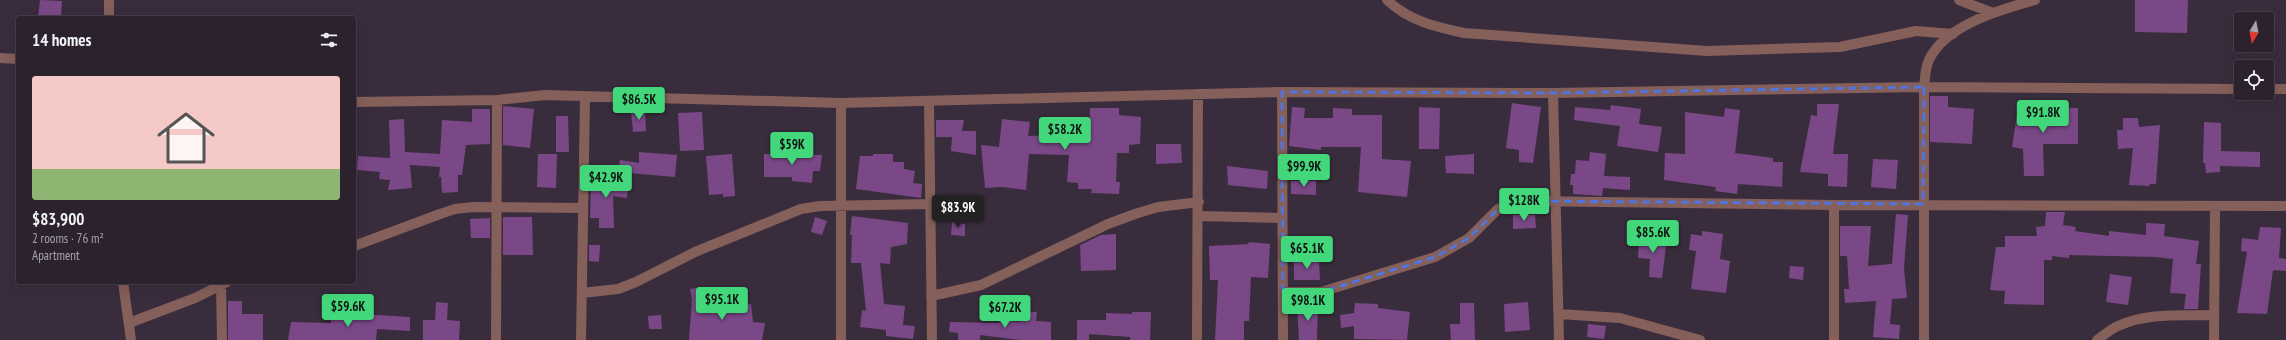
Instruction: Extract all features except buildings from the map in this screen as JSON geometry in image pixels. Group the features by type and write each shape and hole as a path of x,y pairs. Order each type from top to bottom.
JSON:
{"street":[{"path":"109,0 109,16"},
{"path":"1387,0 1411,18 1433,26 1464,33 1685,51 1840,47 1916,31 1953,34"},
{"path":"1959,0 1993,13"},
{"path":"1924,340 1924,87 1928,61 1937,48 1953,34 1979,18 2035,0"},
{"path":"0,58 16,59"},
{"path":"356,102 497,100 545,95 841,103 1282,92 1553,93 1924,87 2234,89"},
{"path":"2274,89 2286,89"},
{"path":"1282,92 1283,340"},
{"path":"1553,93 1559,340"},
{"path":"1198,94 1198,340"},
{"path":"581,340 585,97"},
{"path":"496,340 497,100"},
{"path":"929,102 932,340"},
{"path":"841,103 841,340"},
{"path":"1283,292 1320,292 1435,257 1469,238 1498,209 1512,203 1524,201 1834,205 2286,206"},
{"path":"931,296 981,285 1108,224 1135,214 1158,207 1199,202"},
{"path":"582,294 618,289 636,282 695,252 801,209 931,204"},
{"path":"1834,205 1834,340"},
{"path":"2214,340 2215,206"},
{"path":"356,245 455,209 582,208"},
{"path":"1199,216 1282,218"},
{"path":"123,284 131,340"},
{"path":"129,323 195,298 221,284"},
{"path":"222,340 223,284"},
{"path":"1559,314 1620,318 1700,340"},
{"path":"2097,340 2117,326 2133,320 2160,316 2214,315"}],"highlighted area":[{"path":"1924,87 1923,204 1524,201 1498,209 1469,238 1435,257 1321,292 1283,292 1282,92 1553,93"}]}
